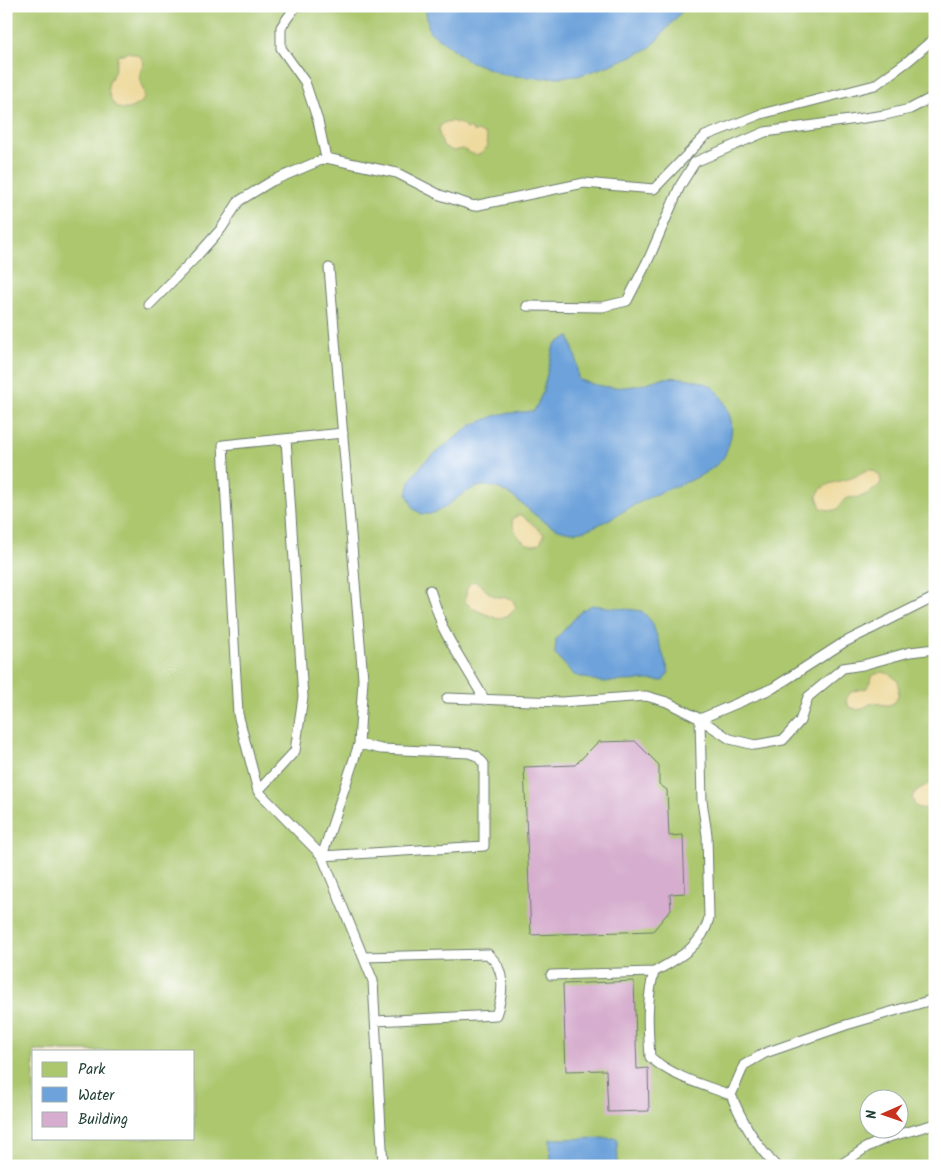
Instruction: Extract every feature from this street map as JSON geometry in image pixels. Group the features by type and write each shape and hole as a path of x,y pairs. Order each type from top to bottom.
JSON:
{"lane":[{"path":"296,6 281,27 281,48 305,82 318,120 326,158"},
{"path":"149,305 221,229 239,201 272,181 326,158 397,173 440,195 474,206 584,183 654,189 704,136 761,114 875,85 935,38"},
{"path":"527,306 602,307 627,301 650,256 680,186 695,162 765,132 884,115 910,109 935,96"},
{"path":"322,856 359,744 363,679 329,268"},
{"path":"343,433 223,445 238,714 258,791 322,856 373,981 383,1166"},
{"path":"258,791 295,751 303,698 286,439"},
{"path":"430,590 443,628 484,700"},
{"path":"700,720 773,688 843,643 935,597"},
{"path":"447,698 561,702 646,696 668,702 730,739 755,745 783,740 800,721 808,697 843,668 863,665 910,652 935,649"},
{"path":"551,975 654,972 691,950 707,929 710,918 707,836 702,801 700,720"},
{"path":"322,856 484,846 484,764 476,756 457,751 382,749 359,744"},
{"path":"363,957 488,954 498,965 501,979 500,1003 496,1016 375,1021"},
{"path":"654,972 649,990 647,1022 650,1057 661,1067 680,1076 731,1095 750,1133 766,1156 776,1166"},
{"path":"731,1095 744,1065 765,1053 846,1025 935,999"},
{"path":"839,1166 867,1147 889,1137 935,1124"}],"green space":[{"path":"6,6 935,6 935,1166 6,1166"}],"sand":[{"path":"129,52 140,56 144,63 140,72 140,79 144,98 133,107 122,109 114,105 108,91 108,85 114,72 118,55"},
{"path":"451,121 461,124 466,129 470,128 474,132 478,131 486,135 488,145 479,154 470,153 463,149 453,151 443,146 439,131 442,125"},
{"path":"867,470 873,470 880,476 881,483 876,488 868,494 845,499 837,509 831,511 821,508 817,497 822,488 831,483 852,478"},
{"path":"519,515 523,516 543,533 544,536 539,544 529,544 520,539 512,519"},
{"path":"473,581 480,584 492,595 512,599 516,607 509,615 498,619 473,608 465,602 467,587"},
{"path":"882,672 890,674 898,681 899,689 896,700 890,705 873,703 859,710 849,707 846,700 848,696 854,691 867,688 873,675"},
{"path":"935,779 935,803 925,808 915,806 912,798 914,794"}],"water":[{"path":"425,6 697,6 699,8 683,10 649,49 578,76 540,78 504,75 467,60 429,31"},
{"path":"569,336 576,358 578,379 585,382 599,386 619,387 665,378 686,378 711,386 722,398 731,421 730,440 723,458 715,466 696,478 654,495 583,531 575,532 552,526 514,498 494,487 476,487 440,510 430,514 422,514 414,509 407,494 411,479 425,461 472,425 500,414 534,411 542,394 554,345"},
{"path":"592,605 642,611 652,622 669,672 663,681 601,682 574,675 555,654 556,639 581,611"},
{"path":"617,1138 618,1166 551,1166 550,1139"}],"building":[{"path":"635,741 659,765 659,784 667,790 669,836 683,835 685,893 670,894 671,909 653,931 531,935 524,767 575,765 598,742"},
{"path":"634,981 637,1069 648,1068 649,1111 608,1112 606,1070 566,1071 563,984"}]}
